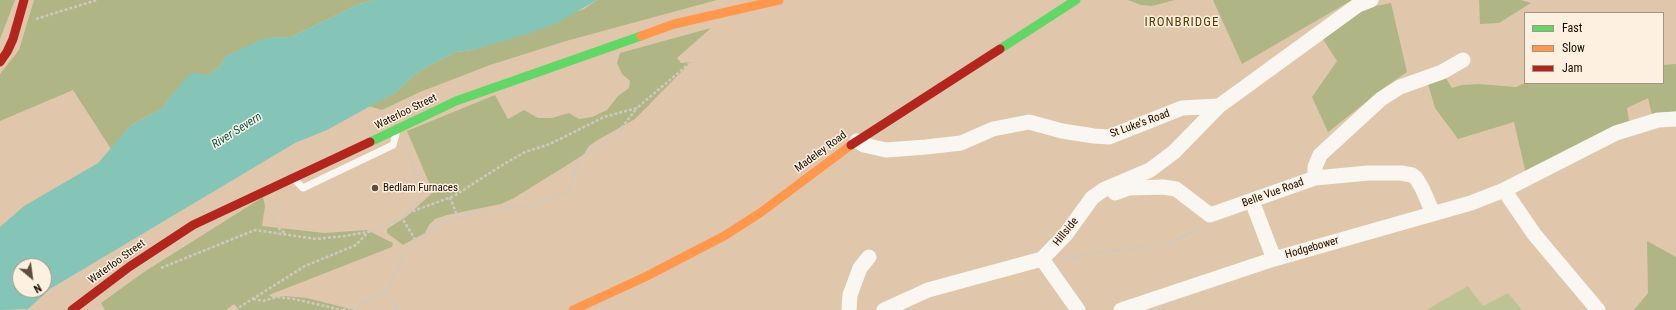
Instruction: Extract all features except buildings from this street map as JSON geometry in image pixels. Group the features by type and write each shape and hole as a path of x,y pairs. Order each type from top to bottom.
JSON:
{"main road":[{"path":"0,62 13,39 24,0"},
{"name":"Waterloo Street","path":"72,310 130,267 193,224 397,130 456,101 674,24 779,0"},
{"name":"Madeley Road","path":"573,310 645,277 724,236 760,213 857,141 1076,0"}],"street":[{"path":"1219,106 1358,5 1371,0"},
{"name":"Belle Vue Road","path":"1210,215 1315,178 1315,167 1320,155 1381,99 1400,86 1438,74 1463,60"},
{"name":"St Luke's Road","path":"857,141 864,145 886,150 954,144 961,143 993,129 1028,122 1062,131 1109,137 1182,108 1219,106"},
{"name":"Hillside","path":"1045,263 1092,198 1103,190 1150,170 1174,152 1219,106"},
{"name":"Hodgebower","path":"1121,310 1274,259 1471,203 1504,190 1616,133 1658,120 1676,119"},
{"path":"1315,178 1368,173 1412,175 1420,183 1433,213"},
{"path":"1092,198 1099,198 1129,188 1170,188 1176,189 1210,215"},
{"path":"1504,190 1534,234 1598,310"},
{"path":"1252,201 1274,259"},
{"path":"849,310 850,295 860,268 869,257"},
{"path":"884,310 928,290 1045,263 1078,310"}],"lane":[{"path":"292,178 303,188 393,145 397,130"}],"path":[{"path":"30,22 97,0"},
{"path":"252,299 263,301 277,298 294,299 342,310 366,302 386,292 408,247 442,223 492,209 532,206 570,191 578,160 620,130 637,108 691,62"},
{"path":"408,213 450,197 525,152 550,144 604,117 637,108"},
{"path":"157,270 255,230 316,239 369,232 402,218 416,204 423,190 397,130"},
{"path":"450,197 458,218"},
{"path":"285,202 280,205 272,215 278,228 286,234"},
{"path":"1045,263 1068,257 1167,243 1185,236 1202,226 1210,215"},
{"path":"402,218 416,240"},
{"path":"235,310 305,266 356,245 369,232"},
{"path":"386,292 394,302 397,310"}],"green space":[{"path":"0,0 15,0 0,39"},
{"path":"34,0 374,0 359,4 291,37 267,38 226,56 220,66 208,75 169,98 163,108 131,125 111,149 73,90 0,121 0,74 19,50"},
{"path":"597,0 717,0 566,41 490,65 420,92 382,110 369,106 396,92 419,71 456,52 472,50 494,43 584,9"},
{"path":"1128,0 1175,0 1152,6 1141,5"},
{"path":"1213,0 1352,0 1242,64"},
{"path":"1479,0 1521,0 1531,3 1499,23 1480,24"},
{"path":"1391,3 1407,72 1385,87 1328,132 1312,97 1337,61 1321,36 1361,9"},
{"path":"711,28 677,58 681,63 691,62 635,119 596,141 589,146 584,154 572,162 514,198 501,204 447,215 435,219 429,225 425,233 403,245 387,233 387,229 406,217 433,192 407,131 495,95 508,119 524,110 538,118 552,118 569,113 579,119 592,117 607,110 618,96 629,88 630,81 622,74 617,63 620,53"},
{"path":"1676,64 1676,111 1652,115 1648,98 1627,108 1629,121 1589,139 1526,174 1514,122 1458,139 1435,108 1428,84 1446,78 1452,88 1462,85 1479,84 1516,87 1524,83 1664,84 1664,65"},
{"path":"263,197 265,206 262,226 324,233 367,230 393,243 392,247 269,295 273,298 284,296 307,298 354,310 239,310 234,304 226,310 105,310 101,303 144,272"},
{"path":"1647,241 1676,257 1676,310 1634,310 1648,293"},
{"path":"1468,286 1483,306 1508,293 1522,310 1426,310"}],"water":[{"name":"River Severn","path":"374,0 597,0 559,22 530,33 472,50 456,52 419,71 396,92 327,130 295,143 52,288 52,258 12,258 12,298 40,298 28,309 0,310 0,227 24,206 98,163 131,125 163,108 169,98 191,73 208,75 220,66 226,56 258,41 267,38 291,37 359,4"}],"traffic: fast":[{"path":"1000,49 1076,0"},
{"path":"370,142 456,101 641,36"}],"traffic: slow":[{"path":"641,36 674,24 779,0"},
{"path":"573,310 645,277 724,236 760,213 851,145"}],"traffic: jam":[{"path":"0,62 13,39 24,0"},
{"path":"851,145 1000,49"},
{"path":"72,310 129,267 193,225 370,142"}],"place":[{"name":"Bedlam Furnaces","path":"375,188"}],"district":[{"name":"IRONBRIDGE","path":"1182,23"}]}
